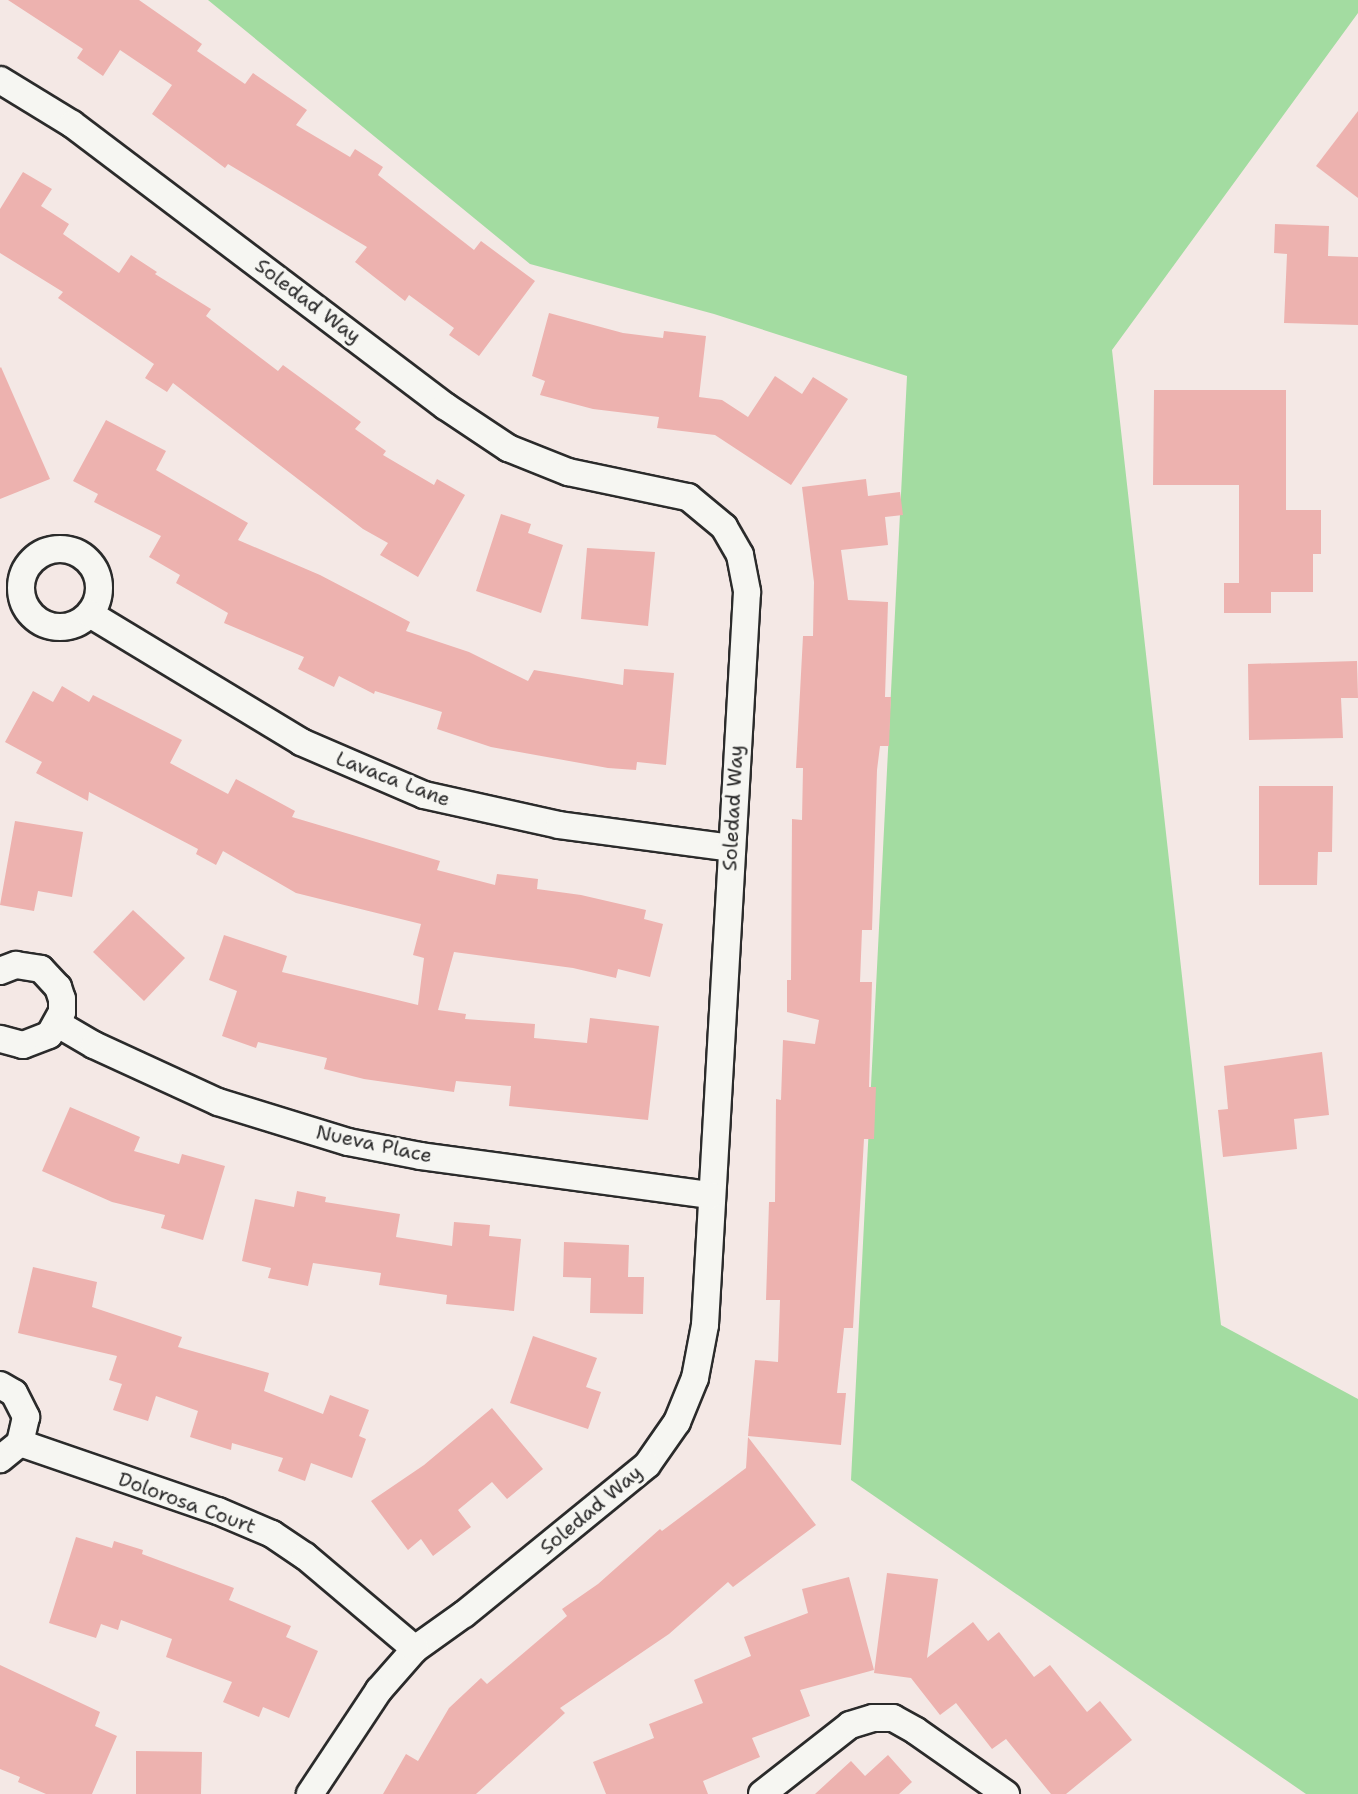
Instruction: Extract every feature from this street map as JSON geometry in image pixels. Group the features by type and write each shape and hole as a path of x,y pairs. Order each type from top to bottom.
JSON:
{"street":[{"name":"Soledad Way","path":"0,80 72,124 445,406 508,448 568,472 688,497 724,527 740,555 747,592 710,1195 705,1325 695,1378 677,1422 647,1465 415,1649 379,1690 310,1794"},
{"name":"Lavaca Lane","path":"90,614 301,742 424,795 559,825 731,848"},
{"path":"0,971 29,965 51,977 62,999 58,1024 37,1042 23,1045 0,1039"},
{"name":"Nueva Place","path":"58,1024 94,1045 218,1102 348,1142 421,1156 710,1195"},
{"name":"Dolorosa Court","path":"0,1385 14,1393 26,1417 10,1451 218,1511 272,1534 315,1564 415,1649"},
{"path":"762,1794 850,1725 873,1718 893,1718 916,1731 1006,1794"}],"green space":[{"path":"208,0 1358,0 1358,13 1112,350 1221,1325 1358,1399 1358,1794 1306,1794 851,1480 907,376 714,314 530,264"}],"building":[{"path":"8,0 139,0 202,44 197,51 245,84 253,73 307,110 296,125 350,157 355,149 383,167 378,175 474,250 481,241 535,281 479,356 449,335 454,328 409,295 405,301 355,262 367,247 228,164 225,168 152,114 172,85 120,50 103,76 77,58 83,49"},
{"path":"1358,111 1358,198 1316,166"},
{"path":"23,172 52,189 41,206 69,224 63,234 119,273 131,255 211,309 206,316 278,371 283,365 361,422 355,429 386,451 383,455 434,485 437,479 465,495 418,577 380,555 388,543 363,529 173,383 167,392 145,378 154,364 58,298 63,292 0,253 0,209"},
{"path":"1275,224 1329,226 1328,256 1358,257 1358,325 1284,323 1287,254 1274,253"},
{"path":"549,313 623,333 663,338 664,331 706,336 699,397 722,400 748,417 775,376 802,394 813,377 848,399 791,485 715,435 657,428 659,417 593,409 540,395 545,381 532,376"},
{"path":"0,368 50,479 0,499"},
{"path":"1154,390 1286,390 1286,510 1321,510 1321,554 1313,554 1313,592 1271,592 1271,613 1224,613 1224,583 1239,583 1239,485 1153,485"},
{"path":"106,420 166,451 156,470 248,523 238,540 320,575 410,622 406,631 469,652 528,681 534,670 623,685 624,669 674,673 666,765 637,762 636,770 608,768 491,747 437,729 442,712 375,691 374,694 339,676 334,687 298,669 304,657 224,623 228,613 176,583 180,575 149,557 161,536 94,502 98,494 73,481"},
{"path":"866,479 868,496 900,492 903,515 885,517 888,545 841,550 848,600 888,602 885,697 891,697 889,746 880,746 877,770 872,930 862,930 860,982 872,982 869,1087 876,1087 874,1139 864,1139 853,1328 844,1328 837,1393 846,1393 841,1445 748,1436 755,1360 778,1362 780,1300 766,1300 769,1202 775,1202 776,1099 781,1100 783,1040 815,1044 819,1020 787,1012 787,980 791,980 792,819 802,820 803,768 796,768 803,636 813,636 814,582 802,487"},
{"path":"501,514 531,524 528,533 563,545 541,613 476,591"},
{"path":"587,548 655,552 648,626 581,619"},
{"path":"1357,661 1358,698 1341,698 1343,738 1249,740 1248,664"},
{"path":"62,686 89,702 93,695 182,740 170,763 228,794 236,779 295,811 292,817 440,861 437,870 495,885 497,874 538,879 537,889 581,895 646,910 644,919 663,924 650,977 618,969 616,978 573,968 454,952 438,1010 466,1014 465,1019 535,1024 534,1038 587,1043 590,1018 659,1026 648,1120 509,1106 511,1086 456,1081 454,1092 364,1079 324,1069 327,1058 258,1042 256,1048 222,1036 237,991 209,980 224,935 287,956 282,972 418,1005 424,958 413,955 421,924 296,893 223,851 216,865 196,854 198,849 89,792 88,801 36,773 42,762 5,742 33,691 53,702"},
{"path":"1259,786 1333,786 1332,852 1318,852 1317,885 1259,885"},
{"path":"15,821 83,832 72,897 38,891 34,911 0,905"},
{"path":"133,910 185,958 144,1001 93,952"},
{"path":"1322,1052 1329,1115 1294,1119 1297,1149 1223,1157 1218,1110 1228,1109 1224,1066"},
{"path":"70,1107 140,1137 134,1151 179,1164 182,1154 225,1166 203,1240 161,1228 165,1215 112,1202 42,1171"},
{"path":"297,1191 326,1197 325,1202 400,1214 396,1237 452,1246 454,1222 490,1225 489,1236 521,1239 514,1311 446,1304 447,1295 379,1285 381,1273 313,1263 308,1286 268,1278 271,1268 242,1261 255,1199 294,1207"},
{"path":"564,1242 629,1245 628,1277 644,1277 643,1314 590,1313 591,1278 563,1277"},
{"path":"33,1267 97,1282 92,1307 182,1337 178,1347 269,1373 264,1391 323,1414 330,1395 369,1410 359,1436 366,1439 352,1478 311,1463 305,1481 278,1471 283,1458 232,1443 231,1450 190,1437 198,1411 156,1396 148,1421 113,1410 122,1384 109,1380 117,1356 18,1333"},
{"path":"533,1336 597,1358 586,1387 601,1392 588,1429 510,1403"},
{"path":"492,1408 543,1469 507,1499 492,1482 458,1510 471,1527 433,1556 421,1539 408,1550 371,1501 424,1465"},
{"path":"748,1437 816,1525 733,1587 728,1582 669,1634 560,1708 565,1713 476,1794 383,1794 406,1754 418,1761 449,1708 481,1678 487,1684 567,1616 562,1609 598,1584 660,1529 662,1531 746,1468"},
{"path":"76,1537 112,1548 114,1541 143,1550 142,1554 234,1588 229,1600 291,1626 286,1637 318,1651 289,1718 263,1707 259,1717 223,1702 232,1682 166,1657 172,1639 121,1620 118,1630 101,1624 96,1638 49,1623"},
{"path":"887,1573 938,1579 927,1658 973,1622 988,1641 999,1632 1034,1677 1050,1665 1087,1712 1100,1701 1132,1740 1066,1794 1051,1794 1006,1739 992,1749 956,1703 940,1715 911,1678 874,1673"},
{"path":"849,1577 874,1670 800,1690 810,1716 752,1738 760,1757 703,1781 708,1794 606,1794 593,1762 654,1738 649,1724 703,1703 694,1680 751,1656 744,1637 808,1613 802,1589"},
{"path":"0,1665 100,1712 95,1726 117,1736 92,1794 46,1794 18,1782 20,1777 0,1769"},
{"path":"136,1751 202,1752 201,1794 136,1794"},
{"path":"888,1755 912,1782 899,1794 815,1794 851,1761 865,1776"}]}
